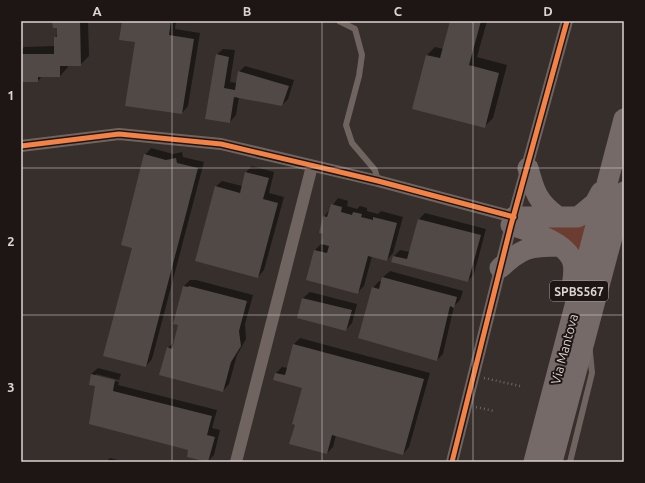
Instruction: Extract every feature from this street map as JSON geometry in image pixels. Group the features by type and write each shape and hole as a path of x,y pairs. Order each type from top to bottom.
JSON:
{"highway":[{"name":"Via Mantova","path":"552,462 608,179 624,119"},
{"path":"528,168 535,193 545,208 557,216"},
{"path":"513,221 557,216 568,218 578,217 585,213 595,203 608,179"},
{"name":"Via Mantova","path":"534,462 624,192"},
{"path":"513,221 559,246 568,253 573,261 574,273 565,319 578,332"},
{"path":"500,268 526,249 541,246 559,246"}],"street":[{"path":"452,462 500,268 567,21"},
{"path":"21,146 119,134 221,144 378,181 513,221"},
{"path":"236,462 312,166"}],"lane":[{"path":"340,21 355,29 362,55 359,76 346,125 352,143 375,170 378,181"},
{"path":"570,462 592,373 578,332"}],"path":[{"path":"474,375 520,386"},
{"path":"466,404 494,411"}],"shaded area":[{"path":"591,218 580,263 532,228"}],"building":[{"path":"52,21 80,21 81,66 60,66 60,77 38,77 38,82 21,82 21,54 54,54 54,37 57,37 57,28 53,28"},
{"path":"122,21 171,21 169,35 194,39 182,114 125,106 135,42 119,40"},
{"path":"450,21 481,21 469,65 499,73 485,128 412,109 426,55 440,58"},
{"path":"216,54 229,57 224,88 235,90 238,71 289,86 282,106 234,97 230,123 205,119"},
{"path":"144,154 166,160 176,158 177,163 198,168 146,367 103,356 132,248 121,245"},
{"path":"245,172 269,178 263,199 278,203 258,278 195,261 215,186 240,193"},
{"path":"331,204 342,207 341,212 352,215 353,212 362,214 361,217 373,220 373,217 397,223 387,261 368,256 358,294 306,280 314,250 327,253 329,246 321,244 323,234 319,233 323,216 327,217"},
{"path":"418,219 481,235 468,282 391,262 393,256 407,259"},
{"path":"382,277 457,297 454,308 450,306 437,361 358,338 372,287 379,289"},
{"path":"183,286 189,286 247,301 239,331 241,346 231,362 223,392 159,375 167,347 172,349 178,325 173,324"},
{"path":"302,298 352,310 346,331 297,318"},
{"path":"293,344 424,379 403,455 332,435 327,454 289,444 295,425 292,424 302,388 273,380 275,373 285,375"},
{"path":"91,374 115,380 113,391 212,416 207,435 215,437 208,462 187,457 188,450 89,424 95,386 89,385"}],"cycle path":[{"path":"452,462 511,225 567,21"},
{"path":"21,146 119,134 221,144 378,181 514,217"}]}
